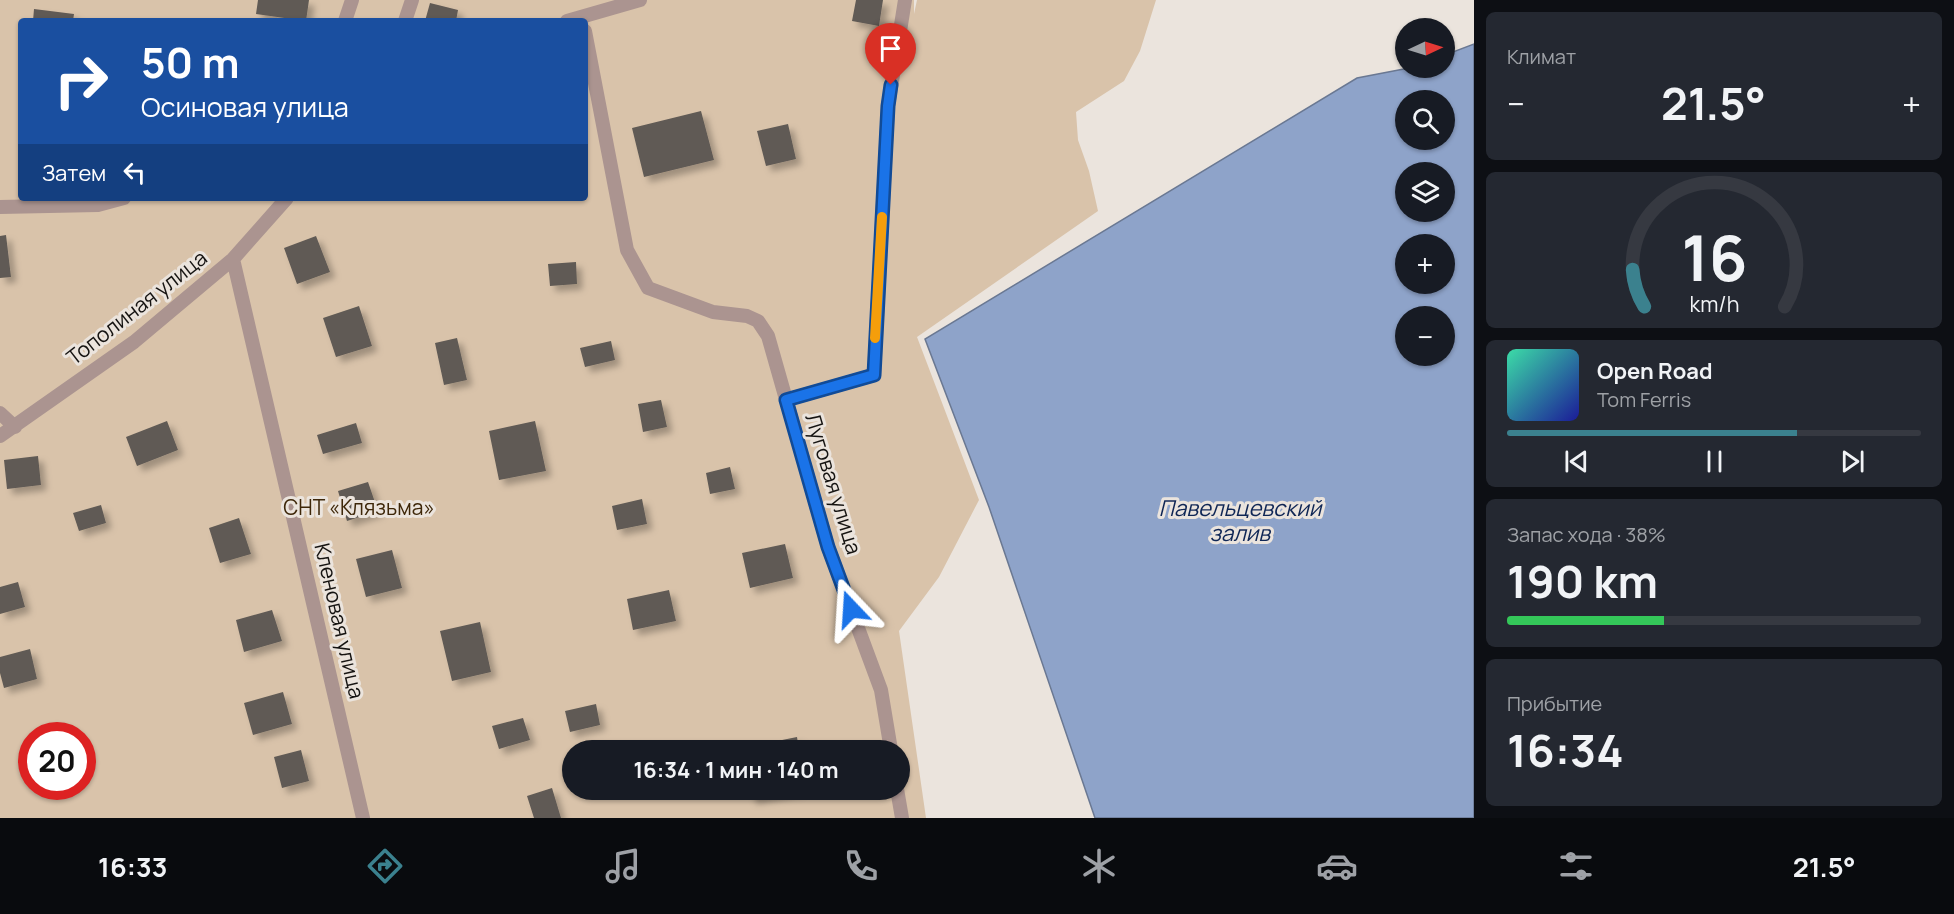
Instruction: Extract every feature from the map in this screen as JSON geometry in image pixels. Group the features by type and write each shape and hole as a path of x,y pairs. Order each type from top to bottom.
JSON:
{"lane":[{"path":"346,18 352,0"},
{"path":"406,18 410,0"},
{"path":"583,18 640,0"},
{"path":"786,400 874,375 888,106 905,0"},
{"name":"Луговая улица","path":"588,47 627,250 648,288 712,312 747,316 759,321 768,336 828,547 880,690 889,740"},
{"path":"0,207 98,205 113,201"},
{"name":"Тополиная улица","path":"0,436 134,342 233,259 283,201"},
{"name":"Кленовая улица","path":"233,259 363,818"},
{"path":"0,413 15,427"},
{"path":"899,800 902,818"}],"green space":[{"name":"СНТ «Клязьма»","path":"0,0 914,0 914,14 917,0 1156,0 1140,51 1124,81 1076,112 1078,140 1089,171 1098,211 917,337 979,500 939,577 899,631 926,818 0,818"}],"water":[{"name":"Павельцевский залив","path":"1474,44 1474,818 1095,818 989,507 925,339 1357,78 1395,71 1395,78 1455,78 1455,51"}],"building":[{"path":"258,0 309,0 306,18 256,14"},
{"path":"856,0 883,0 879,26 852,21"},
{"path":"430,3 458,10 457,18 426,18"},
{"path":"34,9 74,14 73,18 33,18"},
{"path":"701,111 714,160 644,177 632,128"},
{"path":"788,124 796,159 766,166 757,131"},
{"path":"6,235 11,277 0,278 0,236"},
{"path":"316,236 330,272 297,284 284,248"},
{"path":"576,262 577,284 550,286 548,264"},
{"path":"359,306 372,346 336,357 323,318"},
{"path":"457,338 467,380 444,385 435,343"},
{"path":"611,341 615,360 585,367 580,348"},
{"path":"661,400 667,427 643,432 638,404"},
{"path":"167,421 178,450 137,466 126,437"},
{"path":"535,421 546,471 499,480 489,431"},
{"path":"356,423 362,443 323,454 317,435"},
{"path":"38,456 41,485 7,489 4,460"},
{"path":"730,467 735,489 710,494 706,473"},
{"path":"368,482 378,511 347,521 338,491"},
{"path":"642,499 647,524 617,530 612,506"},
{"path":"101,505 106,523 79,531 73,513"},
{"path":"239,518 251,554 220,563 209,528"},
{"path":"785,544 793,578 750,588 742,553"},
{"path":"392,550 402,588 366,597 356,559"},
{"path":"18,582 25,607 0,614 0,587"},
{"path":"669,590 676,621 633,630 627,599"},
{"path":"272,610 282,641 244,652 236,620"},
{"path":"480,622 491,672 452,681 440,631"},
{"path":"30,649 37,679 4,688 0,673 0,657"},
{"path":"283,692 292,724 253,735 244,703"},
{"path":"596,704 600,725 570,732 565,711"},
{"path":"523,718 530,740 499,749 492,726"},
{"path":"797,737 797,740 782,740"},
{"path":"301,750 309,781 282,788 274,757"},
{"path":"552,788 561,818 534,818 527,796"}],"slow traffic":[{"path":"875,338 882,217"}],"route":[{"path":"851,609 828,547 786,400 874,375 878,268 891,85"}]}
